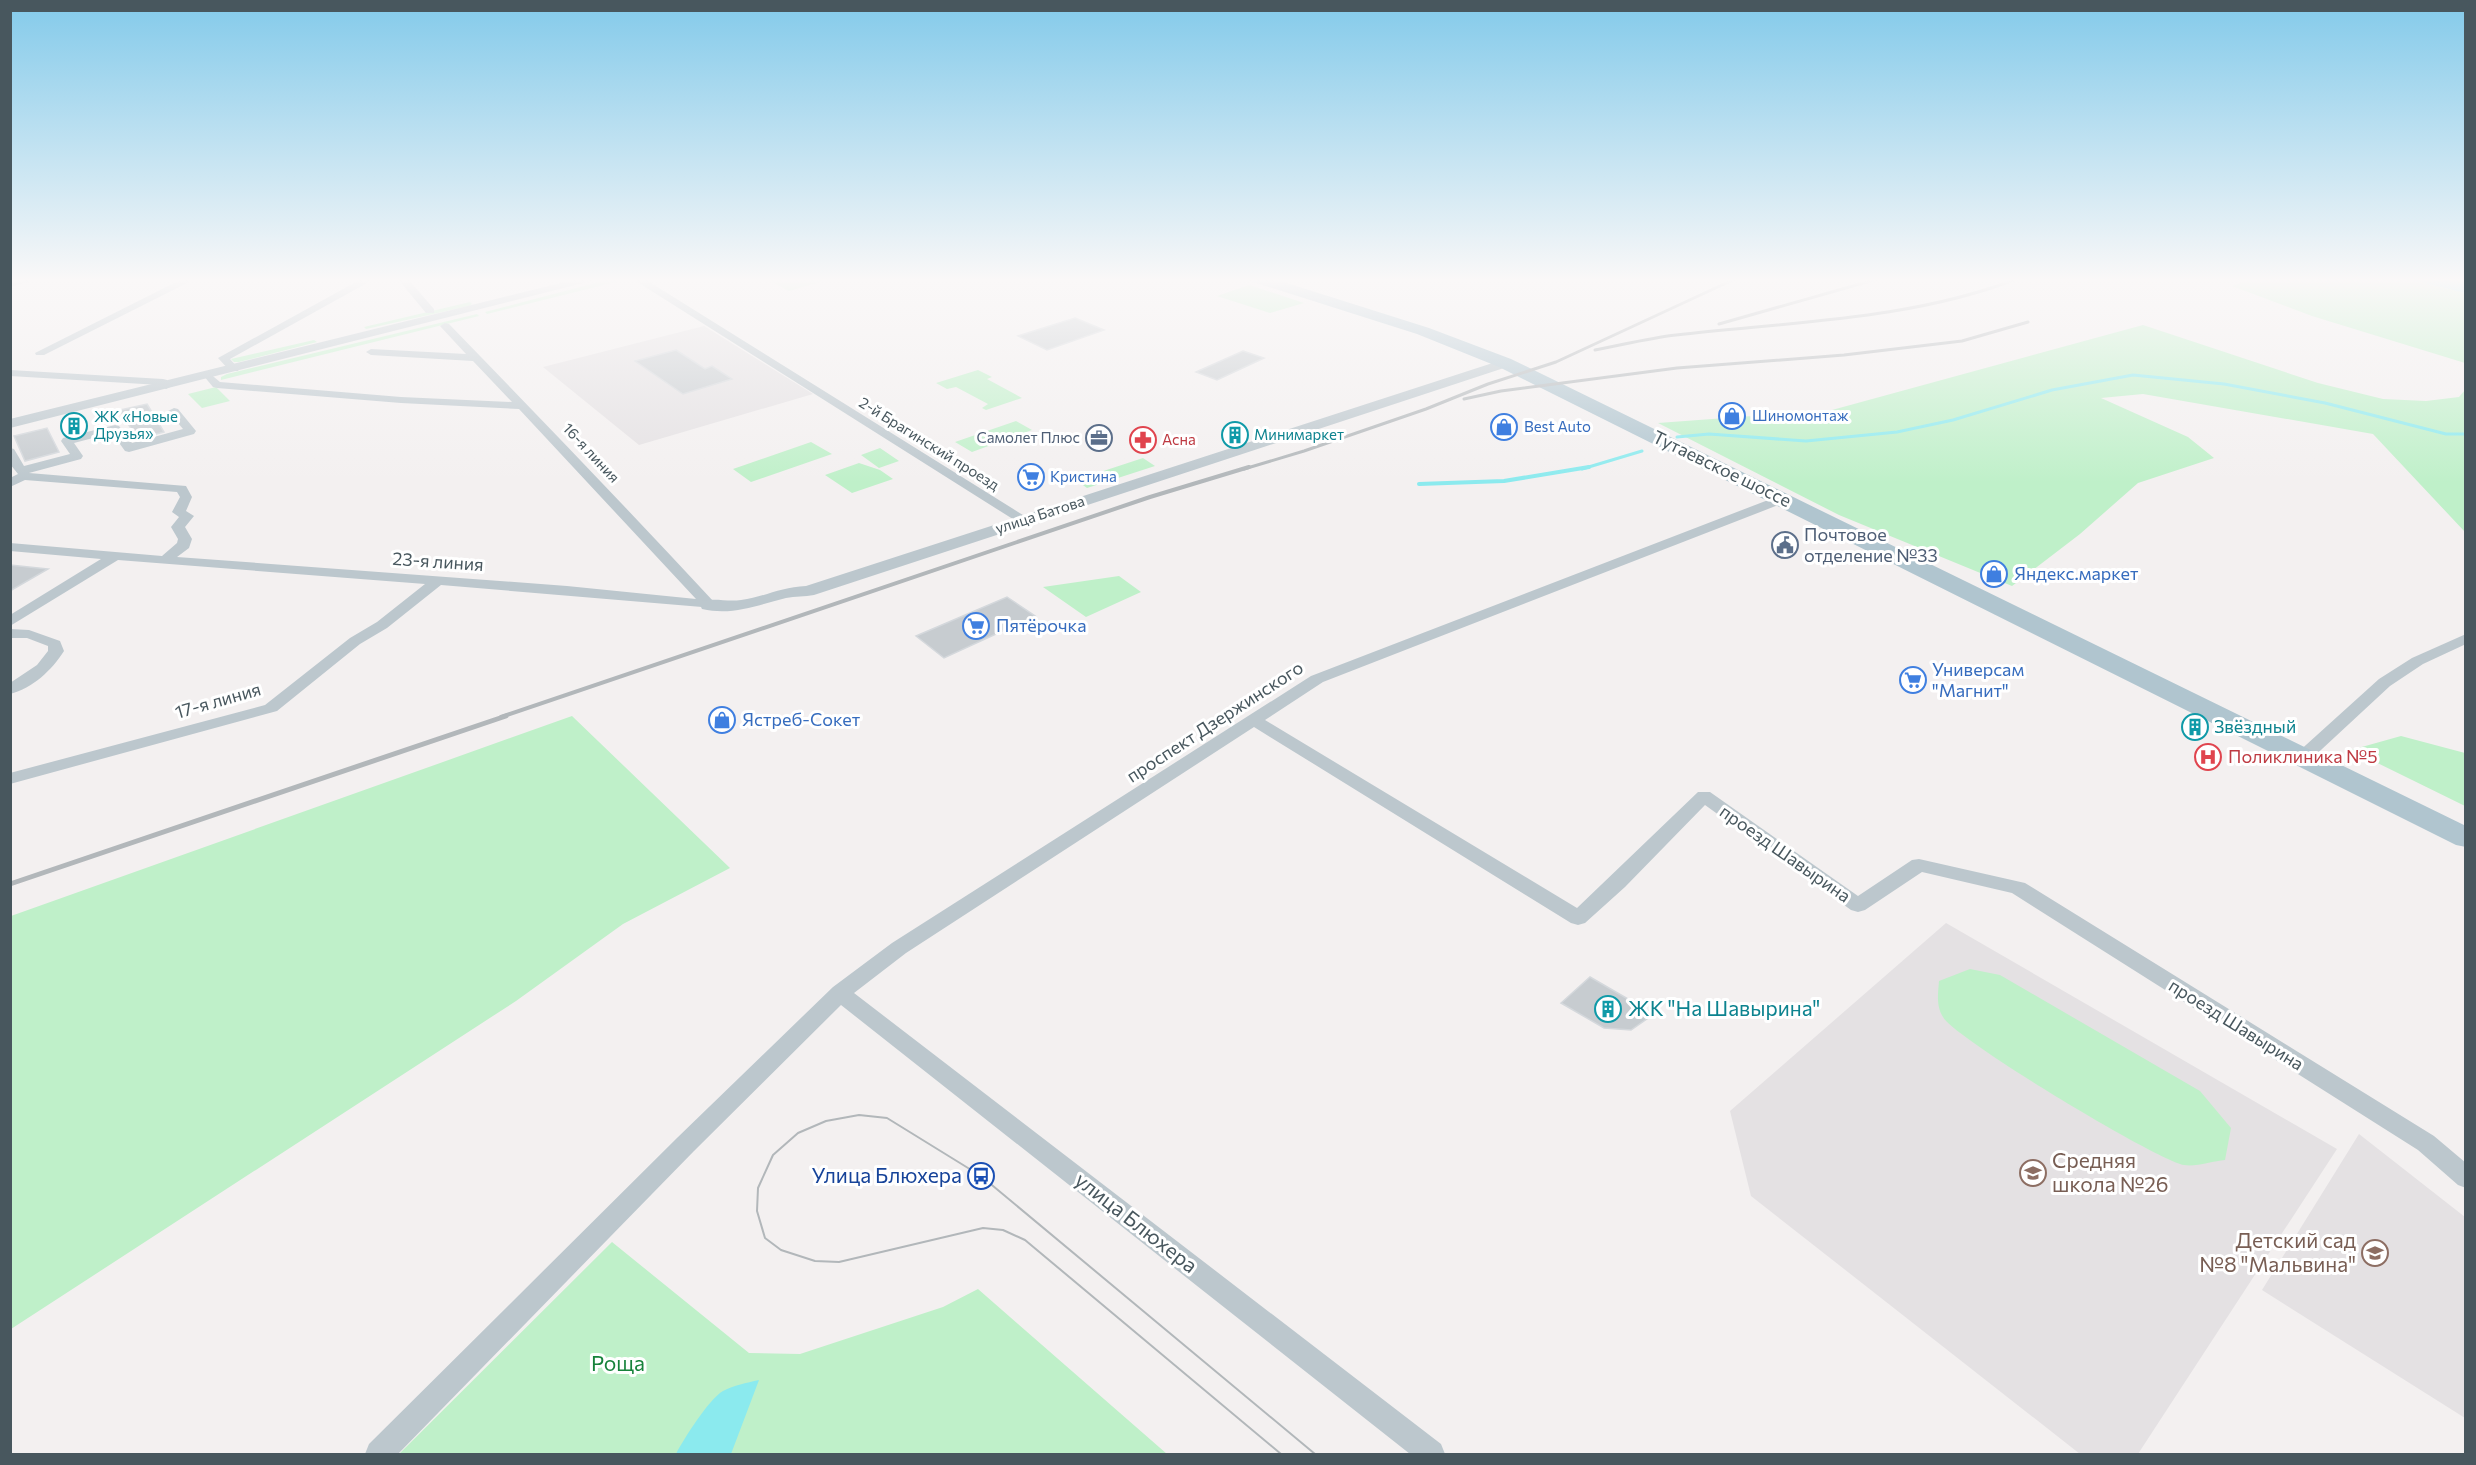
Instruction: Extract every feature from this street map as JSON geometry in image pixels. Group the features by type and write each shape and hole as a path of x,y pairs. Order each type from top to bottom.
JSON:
{"main road":[{"name":"Тутаевское шоссе","path":"1462,346 1505,363 2466,838"}],"street":[{"path":"40,353 53,346"},
{"path":"234,369 223,358 245,346"},
{"path":"10,424 324,346"},
{"name":"16-я линия","path":"464,346 524,406 709,605"},
{"name":"2-й Брагинский проезд","path":"746,346 1024,520"},
{"path":"371,352 474,357"},
{"name":"улица Батова","path":"709,605 742,606 787,592 808,591 1505,363"},
{"path":"10,373 163,382 166,386"},
{"path":"208,375 217,384 401,400 524,406"},
{"path":"10,452 21,471 77,456 67,441 115,429 129,448 190,431 174,411"},
{"path":"10,483 23,476 182,489 186,497 179,512 187,516 178,527 185,539 184,545 164,561"},
{"name":"проспект Дзержинского","path":"379,1455 840,993 899,948 1317,679 1781,499"},
{"name":"23-я линия","path":"10,547 164,561 567,590 709,605"},
{"path":"10,622 115,556"},
{"name":"17-я линия","path":"10,779 271,708 355,641 382,625 437,582"},
{"path":"10,633 29,634 55,644 56,651 52,660 42,669 10,689"},
{"path":"2302,758 2380,686 2415,661 2466,638"},
{"name":"проезд Шавырина","path":"1254,720 1578,918 1618,882 1704,796 1858,905 1919,865 2018,888 2426,1143 2466,1178"},
{"name":"улица Блюхера","path":"840,993 1431,1455"}],"shaded area":[{"path":"624,346 737,346 813,394 639,445 543,367"},
{"name":"Средняя школа №26","path":"1946,923 2337,1149 2138,1454 2080,1454 1751,1196 1730,1111"},
{"name":"Детский сад №8 \"Мальвина\"","path":"2359,1134 2465,1217 2465,1418 2262,1290"}],"green space":[{"path":"286,346 300,346 239,362 231,359"},
{"path":"342,346 357,346 221,380 221,377"},
{"path":"2065,346 2207,346 2318,383 2383,399 2426,401 2459,397 2465,390 2465,532 2373,434 2143,394 2101,398 2188,437 2214,458 2138,483 2080,534 2012,586 1839,515 1658,423 1832,410"},
{"path":"2411,346 2465,346 2465,363"},
{"path":"978,370 992,377 987,379 1022,398 986,410 982,408 988,404 956,387 947,389 936,383"},
{"path":"216,387 230,401 202,408 188,394"},
{"path":"1016,421 1032,430 972,452 955,442"},
{"path":"811,442 832,454 751,482 733,469"},
{"path":"880,448 899,461 879,468 861,455"},
{"path":"1143,458 1155,466 1087,488 1076,480"},
{"path":"859,463 880,470 893,479 852,493 825,475"},
{"path":"1119,576 1141,592 1086,617 1043,587"},
{"path":"572,716 730,868 623,924 516,1001 11,1329 11,916"},
{"path":"2401,736 2465,753 2465,806 2351,750"},
{"path":"1970,969 2000,975 2200,1091 2231,1128 2225,1160 2199,1165 2184,1165 2166,1158 2057,1097 1955,1029 1943,1017 1939,1009 1939,981"},
{"name":"Роща","path":"612,1242 749,1353 800,1354 943,1307 978,1289 1167,1454 399,1454"}],"water":[{"path":"759,1380 731,1454 676,1454 697,1420 717,1395 731,1387"}],"building":[{"path":"1039,346 1057,346 1047,350"},
{"path":"676,350 705,369 712,366 732,379 683,394 635,361"},
{"path":"1243,351 1264,358 1217,380 1196,372"},
{"path":"147,404 164,432 137,439 120,410"},
{"path":"47,428 59,452 25,461 14,436"},
{"path":"10,565 48,569 10,591"},
{"name":"Пятёрочка","path":"1007,597 1035,616 944,658 916,636"},
{"name":"ЖК \"На Шавырина\"","path":"1590,977 1654,1014 1631,1030 1604,1028 1561,1003"}],"waterway":[{"path":"1677,437 1709,434 1806,441 1897,432 1953,420 2052,390 2133,375 2224,384 2325,403 2446,434 2466,434"},
{"path":"1588,467 1642,451"},
{"path":"1419,484 1504,481 1588,467"},
{"path":"1582,469 1588,467"}],"tram line":[{"path":"1281,1454 1025,1240 1003,1230 983,1228 839,1262 815,1261 781,1250 765,1238 757,1211 758,1188 773,1155 798,1133 826,1121 859,1115 887,1118 981,1176 1315,1454"}],"railway":[{"path":"1244,469 1426,409 1488,384 1556,362 1590,346"},
{"path":"1595,350 1614,346"},
{"path":"1464,399 1501,391 1677,368 1844,355 1917,346"},
{"path":"501,717 1150,497 1249,467"},
{"path":"10,884 506,716"}],"place":[{"name":"Шиномонтаж","path":"1732,416"},
{"name":"ЖК «Новые Друзья»","path":"74,426"},
{"name":"Best Auto","path":"1504,427"},
{"name":"Минимаркет","path":"1235,435"},
{"name":"Самолет Плюс","path":"1099,438"},
{"name":"Асна","path":"1143,440"},
{"name":"Кристина","path":"1031,477"},
{"name":"Почтовое отделение №33","path":"1785,545"},
{"name":"Яндекс.маркет","path":"1994,574"},
{"name":"Пятёрочка","path":"976,626"},
{"name":"Универсам \"Магнит\"","path":"1913,680"},
{"name":"Ястреб-Сокет","path":"722,720"},
{"name":"Звёздный","path":"2195,727"},
{"name":"Поликлиника №5","path":"2208,757"},
{"name":"ЖК \"На Шавырина\"","path":"1608,1009"},
{"name":"Средняя школа №26","path":"2033,1173"},
{"name":"Улица Блюхера","path":"981,1176"},
{"name":"Детский сад №8 \"Мальвина\"","path":"2375,1253"}]}
